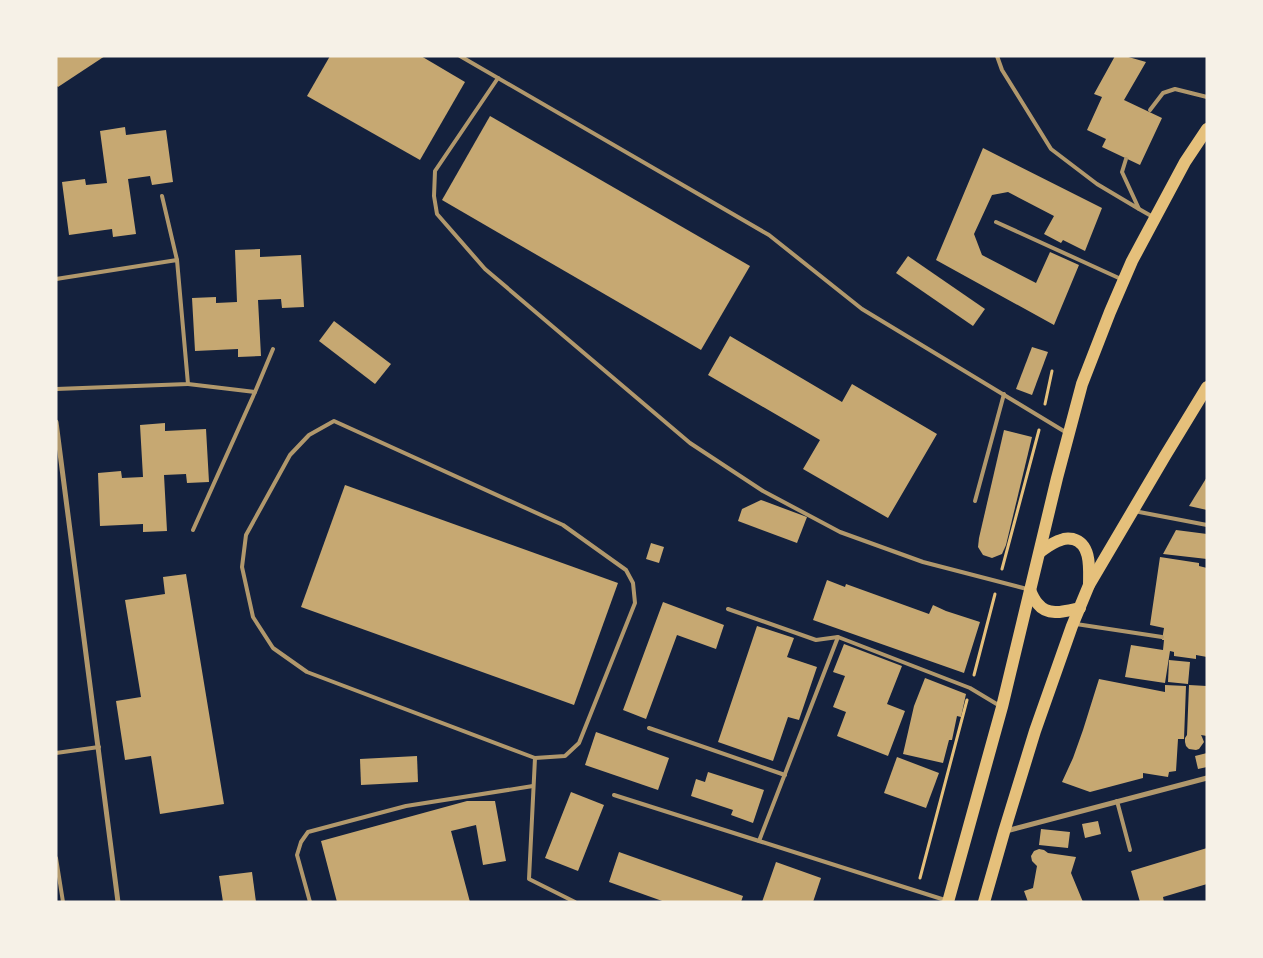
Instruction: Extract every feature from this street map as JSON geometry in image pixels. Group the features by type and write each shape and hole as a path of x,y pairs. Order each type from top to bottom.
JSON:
{"main road":[{"path":"948,901 1002,707 1057,478 1082,384 1132,261 1184,162 1207,129"},
{"path":"984,902 1036,731 1089,585 1207,387"},
{"path":"1040,552 1058,540 1066,538 1081,544 1086,552 1088,562 1089,585"},
{"path":"1030,590 1038,605 1046,611 1056,613 1080,608"}],"street":[{"path":"56,422 118,902"},
{"path":"1004,832 1207,778"}],"lane":[{"path":"460,56 769,235 862,310 1069,434"},
{"path":"997,56 1002,70 1051,149 1096,184 1154,218"},
{"path":"498,78 435,170 434,196 437,214 486,269 690,443 763,491 840,532 923,562 1030,590"},
{"path":"1150,110 1163,93 1175,89 1207,97"},
{"path":"1126,159 1122,172 1139,209"},
{"path":"162,196 177,260 188,384"},
{"path":"996,222 1123,280"},
{"path":"56,279 177,260"},
{"path":"193,530 273,349"},
{"path":"56,389 188,384 255,392"},
{"path":"975,501 1004,394"},
{"path":"334,421 564,525 626,570 633,583 634,603 579,743 565,756 534,758 307,672 273,648 253,618 242,567 246,535 290,456 309,435 334,421"},
{"path":"1132,511 1207,525"},
{"path":"728,609 816,640 838,637 970,688 1002,707"},
{"path":"1074,623 1162,637"},
{"path":"759,841 838,637"},
{"path":"648,728 785,775"},
{"path":"56,753 98,747"},
{"path":"534,758 529,879 575,902"},
{"path":"310,902 297,855 301,842 308,832 406,806 533,786"},
{"path":"614,794 948,901"},
{"path":"1117,801 1130,850"},
{"path":"56,858 63,902"}],"path":[{"path":"917,891 1042,418 1052,371"}],"building":[{"path":"56,56 105,56 58,87 56,85"},
{"path":"330,56 421,56 465,82 420,160 307,96"},
{"path":"1115,56 1125,56 1146,62 1124,100 1162,118 1140,165 1102,147 1106,139 1087,130 1102,97 1094,94"},
{"path":"490,116 750,266 701,350 442,200"},
{"path":"125,127 126,135 166,130 173,182 152,185 150,176 128,179 136,234 113,237 112,229 69,235 62,182 85,179 86,185 107,183 100,131"},
{"path":"983,148 1102,208 1085,251 1063,240 1061,243 1044,234 1054,216 1008,192 992,195 974,234 982,255 1036,283 1050,252 1079,265 1054,325 936,260"},
{"path":"260,249 260,257 301,255 304,307 282,308 281,299 258,300 261,356 238,357 238,349 195,351 192,298 216,297 216,303 237,302 235,250"},
{"path":"908,256 985,309 973,326 896,273"},
{"path":"334,321 391,364 375,384 319,341"},
{"path":"730,336 842,402 852,384 937,434 888,518 803,469 820,440 708,375"},
{"path":"1032,347 1048,352 1032,395 1016,389"},
{"path":"165,423 165,431 206,429 209,482 187,483 186,474 164,475 167,531 143,532 143,524 100,526 98,473 121,471 122,478 143,477 140,425"},
{"path":"1004,430 1032,437 1006,545 1002,554 992,558 983,555 978,547"},
{"path":"1207,477 1207,510 1189,506"},
{"path":"345,485 618,583 574,705 301,607"},
{"path":"761,500 807,517 797,543 738,521 742,509"},
{"path":"1176,530 1207,534 1207,559 1163,554"},
{"path":"651,543 664,547 659,563 646,559"},
{"path":"1160,557 1199,563 1199,566 1207,568 1207,657 1196,655 1196,659 1174,656 1174,652 1170,651 1165,683 1125,677 1131,645 1163,650 1164,628 1150,625"},
{"path":"186,574 224,804 160,814 151,756 125,760 116,701 141,697 125,600 165,594 163,577"},
{"path":"827,580 845,587 846,584 929,614 933,605 980,622 964,673 813,620"},
{"path":"663,602 724,625 716,649 677,635 646,719 623,710"},
{"path":"757,626 794,638 787,657 817,667 799,720 788,717 773,761 718,742"},
{"path":"844,644 902,666 887,704 905,711 888,756 837,736 846,712 833,707 845,676 833,672"},
{"path":"1169,660 1190,662 1188,684 1168,682"},
{"path":"925,678 966,694 961,717 957,716 952,740 949,740 943,763 903,754 914,706"},
{"path":"1099,679 1165,692 1165,685 1186,686 1184,739 1178,739 1176,771 1169,772 1168,777 1143,773 1143,778 1090,792 1062,782 1073,758"},
{"path":"1189,685 1207,686 1207,736 1201,735 1204,742 1196,750 1189,749 1185,742 1187,735"},
{"path":"596,732 669,758 658,790 585,765"},
{"path":"1207,753 1207,767 1198,769 1195,756"},
{"path":"417,756 418,782 361,785 360,759"},
{"path":"897,757 939,773 926,808 884,793"},
{"path":"708,772 764,790 753,823 731,815 733,810 691,796 696,779 705,782"},
{"path":"571,792 604,805 578,871 545,858"},
{"path":"467,801 495,801 506,861 483,865 476,825 451,831 470,902 337,902 321,841"},
{"path":"1098,821 1101,834 1085,838 1082,824"},
{"path":"1041,829 1070,832 1068,848 1039,845"},
{"path":"1207,848 1207,884 1163,897 1164,902 1140,902 1131,871"},
{"path":"1039,849 1048,853 1076,857 1071,873 1083,902 1028,902 1024,891 1033,888 1037,866 1032,861 1031,856 1034,851"},
{"path":"619,852 743,896 741,902 665,902 609,882"},
{"path":"776,862 821,878 813,902 762,902"},
{"path":"252,872 256,902 223,902 219,876"}]}
